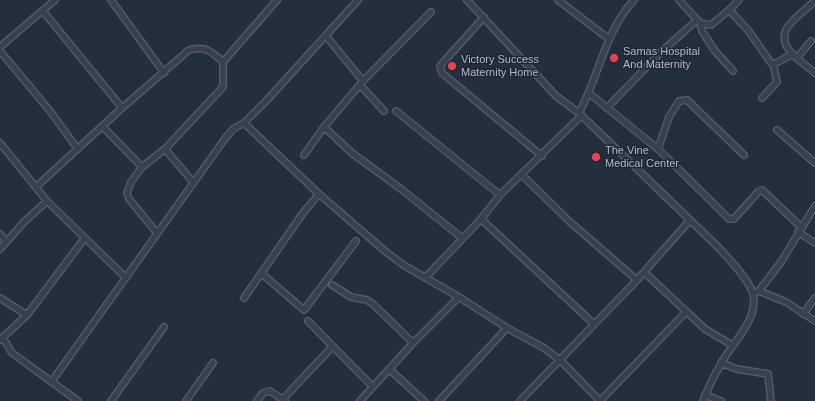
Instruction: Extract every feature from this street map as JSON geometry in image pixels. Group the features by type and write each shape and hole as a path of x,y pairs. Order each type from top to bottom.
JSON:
{"street":[{"path":"0,47 55,0"},
{"path":"112,0 164,73"},
{"path":"157,233 129,200 127,193 131,182 142,167 165,148 223,87 223,62 277,0"},
{"path":"52,381 224,140 233,129 244,123 358,0"},
{"path":"467,0 556,96 580,114 690,220 735,265 756,292 786,302 815,321"},
{"path":"558,0 609,39"},
{"path":"426,276 481,219 500,195 542,156 580,114 590,94 609,39 620,17 634,0"},
{"path":"679,0 699,22 706,39 734,71"},
{"path":"699,22 711,25 730,10 739,0"},
{"path":"815,1 783,33 785,44 795,56 815,73"},
{"path":"730,10 748,30 769,62 773,63 795,56 811,41"},
{"path":"43,11 122,108"},
{"path":"304,155 324,127 362,83 406,36 431,12"},
{"path":"484,17 440,66 442,73 542,156"},
{"path":"607,108 660,53 699,22"},
{"path":"326,36 384,111"},
{"path":"36,187 77,148 189,50 200,48 212,52 223,62"},
{"path":"0,51 50,111 77,148"},
{"path":"762,98 777,82 773,63"},
{"path":"590,94 658,149 728,219 734,219 758,192 762,190 800,230 815,243"},
{"path":"658,149 674,108 679,101 687,100 744,156"},
{"path":"396,111 500,195"},
{"path":"244,123 319,194 386,252 411,270 426,276 507,328 544,348 560,360 600,401 686,312"},
{"path":"102,126 142,167"},
{"path":"324,127 352,153 401,188 462,238"},
{"path":"777,130 815,163"},
{"path":"0,143 47,200 84,239 126,278"},
{"path":"165,148 193,182"},
{"path":"522,175 575,226 637,280"},
{"path":"244,298 303,213 319,194"},
{"path":"0,249 6,241 47,200"},
{"path":"721,401 704,398 721,363 749,320 756,292 773,274 815,206"},
{"path":"481,219 594,324"},
{"path":"520,401 637,280 690,220"},
{"path":"0,234 6,241"},
{"path":"76,400 12,353 1,339 27,315 84,239"},
{"path":"261,273 304,310 356,241"},
{"path":"644,272 705,329 732,345"},
{"path":"332,284 351,297 367,300 373,304 413,343"},
{"path":"360,401 372,386 413,343 460,297"},
{"path":"0,298 27,315"},
{"path":"803,314 815,298"},
{"path":"308,321 372,386"},
{"path":"111,401 164,327"},
{"path":"439,401 507,328"},
{"path":"257,401 262,393 270,391 284,400 332,347"},
{"path":"186,401 213,363"},
{"path":"721,363 737,369 768,374 771,401"},
{"path":"389,369 424,401"}],"place":[{"name":"Samas Hospital And Maternity","path":"614,58"},
{"name":"Victory Success Maternity Home","path":"452,66"},
{"name":"The Vine Medical Center","path":"596,157"}]}
